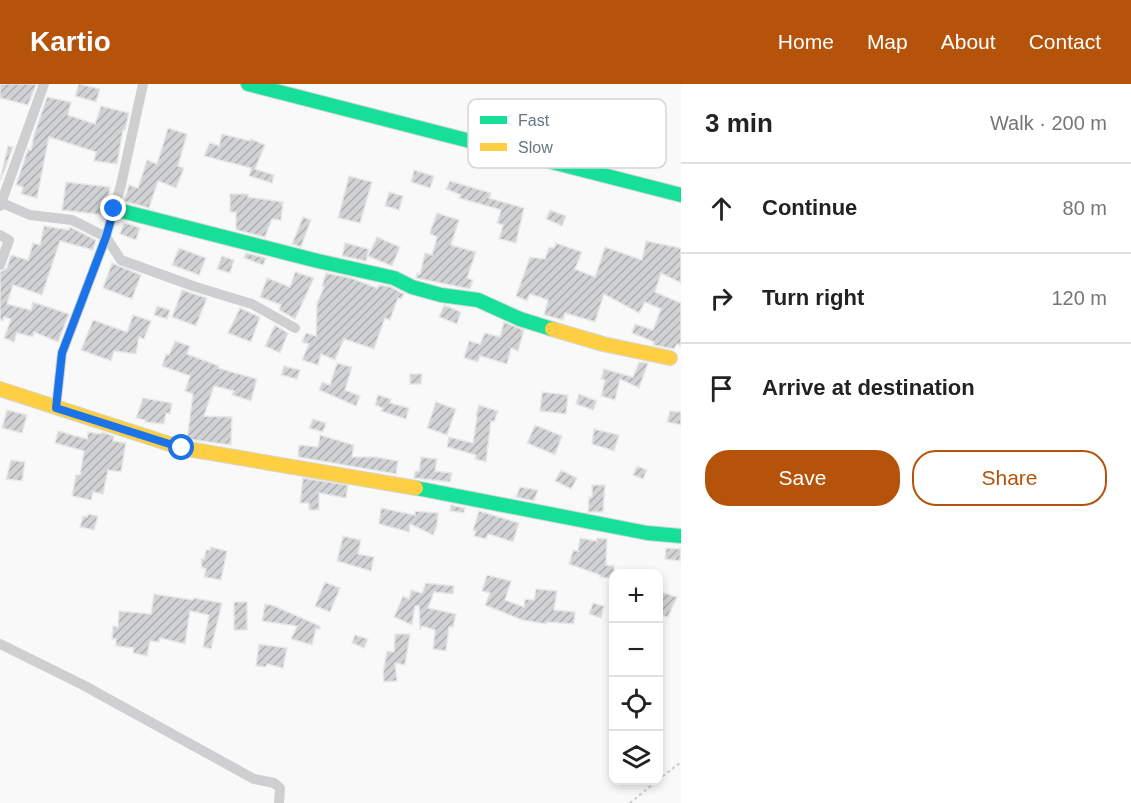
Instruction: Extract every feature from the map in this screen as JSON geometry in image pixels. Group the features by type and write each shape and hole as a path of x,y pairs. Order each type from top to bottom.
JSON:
{"main road":[{"path":"248,84 468,140"},
{"path":"576,168 681,195"},
{"path":"114,209 394,278 412,287 441,295 478,300 520,319 603,344 670,358"},
{"path":"0,389 182,448 353,476 647,533 681,536"}],"street":[{"path":"44,84 0,204 30,215 72,220 106,237 121,260 252,304 295,328"},
{"path":"56,408 62,353 106,237 126,164 143,84"},
{"path":"0,235 9,240 0,265"},
{"path":"0,644 83,685 254,779 274,783 280,788 279,803"}],"path":[{"path":"663,776 681,762"},
{"path":"630,803 652,785"}],"building":[{"path":"0,84 36,85 28,105 0,98"},
{"path":"79,84 100,89 96,102 75,96"},
{"path":"47,97 71,102 68,115 95,124 101,106 129,113 125,130 123,130 117,164 94,161 96,152 49,137 37,198 21,194 23,187 16,185 28,149 31,150"},
{"path":"168,128 187,134 178,166 184,168 176,188 158,181 149,208 124,201 129,185 138,188 147,160 157,164"},
{"path":"222,134 250,141 251,139 265,145 255,169 274,175 272,183 249,176 251,168 204,156 210,142 219,146"},
{"path":"8,146 13,147 0,180"},
{"path":"414,170 434,176 430,188 411,182"},
{"path":"349,176 372,182 360,223 338,218"},
{"path":"450,181 491,193 489,198 524,208 516,243 499,239 503,225 497,223 501,210 459,198 461,195 446,189"},
{"path":"66,182 110,187 104,215 62,210"},
{"path":"389,192 403,196 399,210 385,206"},
{"path":"230,194 248,194 248,197 283,202 281,220 272,219 265,237 236,230 236,212 230,212"},
{"path":"550,210 566,216 562,226 546,219"},
{"path":"437,213 459,220 451,245 476,252 467,278 473,280 470,289 416,278 417,273 420,274 425,253 432,255 437,237 430,232"},
{"path":"303,217 311,220 301,247 292,244"},
{"path":"124,222 140,228 136,240 120,234"},
{"path":"44,226 69,230 70,227 96,240 93,250 60,241 42,295 13,285 7,304 31,310 33,302 69,314 58,342 34,332 33,337 17,333 14,342 4,338 11,319 4,317 3,321 0,320 0,272 7,268 11,255 28,260 33,243 40,245"},
{"path":"377,237 400,247 392,266 368,256"},
{"path":"646,241 681,248 681,283 661,273 655,292 681,303 681,346 677,344 674,349 653,345 654,342 632,333 635,324 653,330 661,309 645,302 639,313 604,294 595,322 565,313 563,320 544,315 548,300 530,294 527,301 516,296 530,257 545,259 549,247 554,248 556,243 582,252 575,269 595,277 605,247 642,260"},
{"path":"345,243 369,249 366,261 342,256"},
{"path":"179,248 206,258 199,275 172,265"},
{"path":"246,253 266,258 263,265 244,258"},
{"path":"222,256 234,260 230,273 217,269"},
{"path":"112,263 141,275 132,299 103,288"},
{"path":"295,272 314,278 295,319 279,310 281,305 260,297 267,278 290,287"},
{"path":"326,273 351,278 377,288 379,285 391,287 404,294 401,299 398,298 390,320 385,318 374,349 344,339 335,360 321,354 318,365 302,360 309,344 302,342 306,333 316,336 317,303 324,287 322,286"},
{"path":"182,290 207,298 196,326 172,317"},
{"path":"444,305 461,312 457,324 439,317"},
{"path":"157,306 170,310 167,319 154,315"},
{"path":"240,308 260,317 251,342 228,333"},
{"path":"133,315 151,321 144,339 139,337 136,354 114,351 111,361 81,350 93,320 127,332"},
{"path":"504,322 524,330 518,351 511,348 507,364 480,356 478,362 464,358 469,341 480,344 485,333 500,337"},
{"path":"275,325 288,333 280,353 265,346"},
{"path":"175,341 190,346 187,354 219,366 218,368 257,379 251,401 232,395 234,391 214,386 204,416 232,417 231,445 187,439 193,394 185,391 190,376 162,366 166,354 169,355"},
{"path":"639,362 648,363 639,388 620,379 615,400 601,396 605,380 601,379 604,369 633,377"},
{"path":"337,363 352,367 345,390 360,396 356,406 319,390 322,382 330,385"},
{"path":"284,366 300,370 297,379 281,375"},
{"path":"410,374 422,374 421,384 410,384"},
{"path":"542,392 568,395 566,414 540,411"},
{"path":"579,394 597,401 593,410 576,404"},
{"path":"378,395 391,399 390,403 409,408 406,419 381,411 383,408 375,405"},
{"path":"143,398 172,403 170,414 166,413 164,424 145,422 145,420 136,418"},
{"path":"436,402 456,409 447,435 427,428"},
{"path":"479,405 498,411 494,422 491,421 486,462 475,459 476,455 447,447 449,437 473,443"},
{"path":"7,410 27,415 22,433 2,428"},
{"path":"670,411 681,412 681,425 667,422"},
{"path":"313,419 326,423 323,432 309,428"},
{"path":"535,425 562,436 555,455 527,443"},
{"path":"594,429 619,435 614,451 592,444"},
{"path":"58,431 87,439 88,432 101,434 102,432 114,436 113,441 126,443 121,472 108,470 103,494 93,492 91,500 72,496 76,475 80,475 84,451 55,443"},
{"path":"320,435 354,445 352,457 376,457 398,461 396,474 298,457 299,445 318,447"},
{"path":"421,457 437,459 435,471 452,473 450,482 414,478 415,471 419,471"},
{"path":"11,460 25,462 22,481 6,479"},
{"path":"637,466 647,470 643,479 633,475"},
{"path":"561,470 577,478 571,489 555,481"},
{"path":"303,478 348,485 346,498 319,493 319,510 309,510 309,503 300,503"},
{"path":"592,485 605,485 603,512 588,512"},
{"path":"520,487 538,490 534,501 516,497"},
{"path":"451,505 465,508 464,513 450,511"},
{"path":"381,508 415,515 415,511 438,513 437,526 433,535 410,524 409,532 379,524"},
{"path":"479,511 519,523 513,542 488,534 486,539 474,536 476,531 473,530"},
{"path":"88,514 98,516 94,530 80,527 83,516 87,517"},
{"path":"343,536 361,540 358,554 374,557 371,571 337,561"},
{"path":"580,538 597,541 597,538 607,539 606,565 614,566 614,569 609,569 609,578 600,577 600,575 569,564 573,550 578,551"},
{"path":"211,547 227,551 221,580 204,577 206,569 202,568 201,559 204,559 206,550 210,550"},
{"path":"666,548 681,549 680,561 665,559"},
{"path":"487,575 511,581 505,600 524,607 525,599 534,600 536,589 557,591 554,610 575,612 574,624 547,622 546,624 522,620 485,605 490,593 482,591"},
{"path":"325,582 340,588 330,612 315,606"},
{"path":"426,583 454,586 453,594 434,592 428,608 456,614 453,627 449,627 446,651 433,649 435,630 422,626 420,630 419,606 415,606 412,625 394,617 403,596 409,599 411,590 422,593"},
{"path":"663,593 677,597 668,617 663,616"},
{"path":"154,594 222,603 211,649 203,647 209,615 190,611 185,644 160,638 159,642 150,641 147,656 133,653 134,648 116,646 116,639 112,639 113,626 118,627 119,611 151,614"},
{"path":"234,602 247,602 247,630 234,630"},
{"path":"593,603 604,606 601,618 589,614"},
{"path":"265,604 320,626 320,629 316,629 312,645 291,639 297,626 262,621"},
{"path":"395,634 410,634 405,665 395,663 397,681 384,682 383,673 387,651 394,652"},
{"path":"355,635 368,639 364,648 352,643"},
{"path":"259,644 287,648 283,668 267,664 266,667 256,666"}],"traffic: fast":[{"path":"248,84 468,140"},
{"path":"576,168 681,195"},
{"path":"114,209 394,278 412,287 441,295 478,300 520,319 552,329"},
{"path":"416,488 647,533 681,536"}],"traffic: slow":[{"path":"552,329 603,344 670,358"},
{"path":"0,389 182,448 416,488"}],"route":[{"path":"114,209 106,237 62,353 56,408 182,448"}]}
